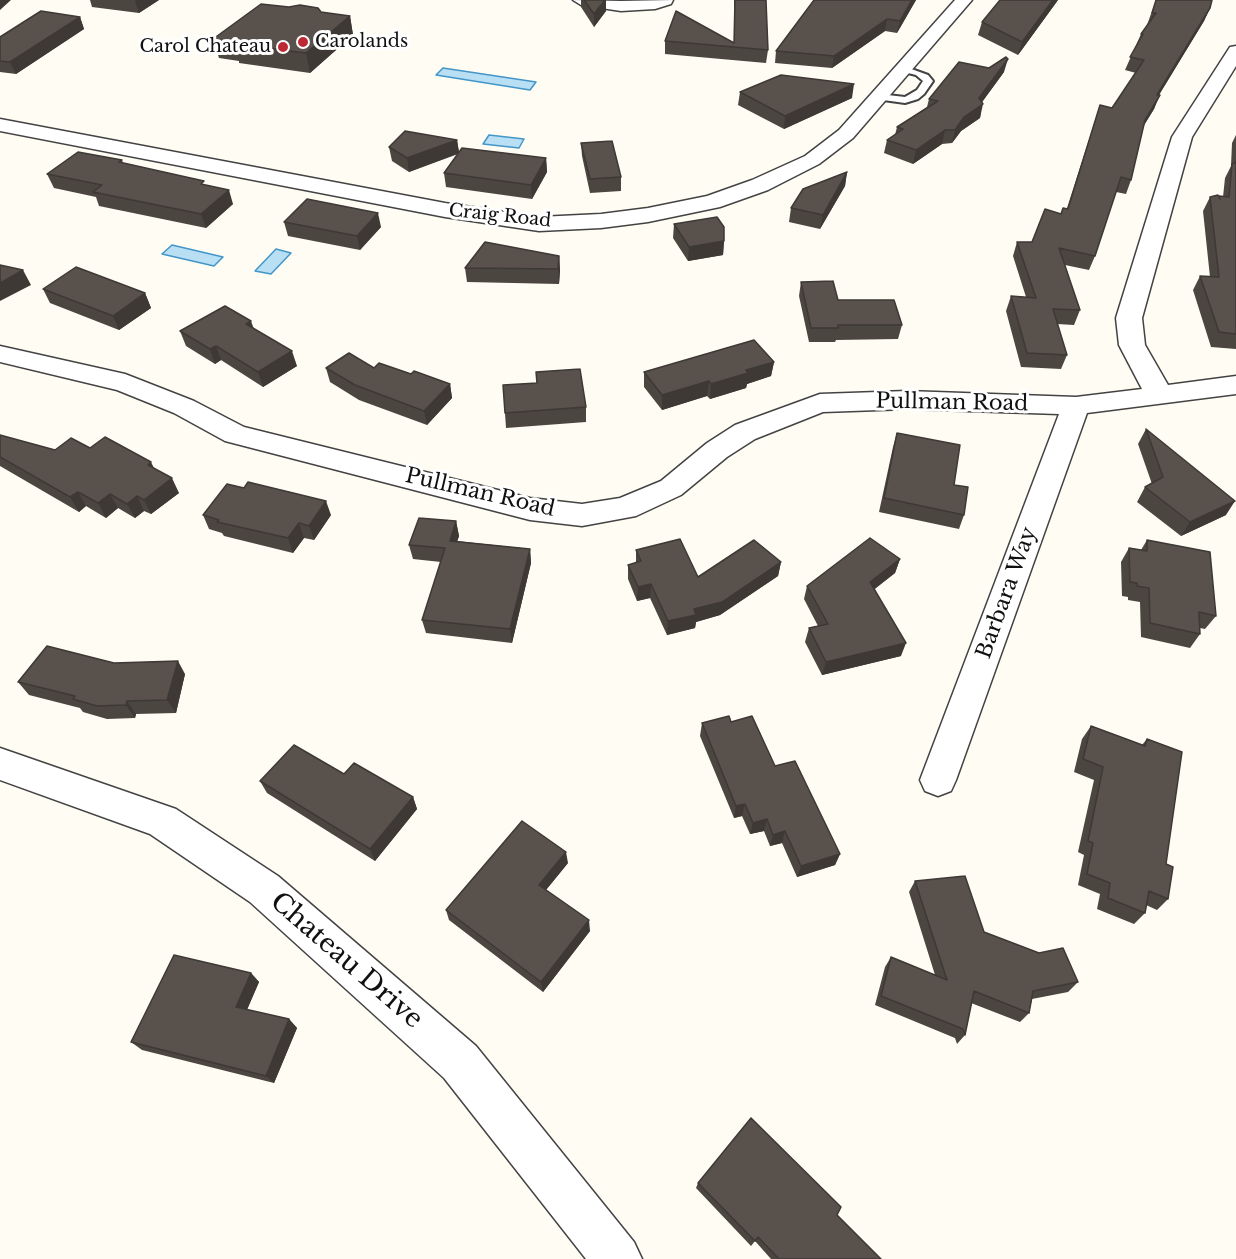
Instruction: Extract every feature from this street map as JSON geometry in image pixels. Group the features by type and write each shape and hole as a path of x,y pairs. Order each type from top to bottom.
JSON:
{"street":[{"path":"581,0 621,6 655,4 665,0"},
{"name":"Craig Road","path":"0,125 364,196 539,224 601,221 648,215 712,201 760,185 812,160 846,134 964,0"},
{"path":"1160,396 1132,345 1129,318 1182,137 1236,51"},
{"name":"Pullman Road","path":"0,354 125,383 184,408 235,434 530,509 582,515 625,508 671,488 717,450 745,432 820,403 907,400 1076,406 1236,385"},
{"name":"Barbara Way","path":"938,780 1076,406"},
{"name":"Chateau Drive","path":"0,764 164,821 264,889 460,1062 617,1259"}],"lane":[{"path":"879,97 905,100 915,98 921,92 928,81 925,77 903,69"}],"water":[{"path":"443,68 536,82 530,90 436,75"},
{"path":"489,135 524,139 519,148 483,144"},
{"path":"172,245 223,257 214,266 162,254"},
{"path":"276,249 291,253 271,274 255,271"}],"building":[{"path":"584,0 605,0 594,14"},
{"path":"735,0 766,0 768,50 665,41 676,11 734,43"},
{"path":"814,0 912,0 900,21 887,19 834,56 776,51"},
{"path":"1000,0 1053,0 1022,42 982,22"},
{"path":"1156,0 1212,0 1210,8 1157,95 1160,95 1145,120 1131,180 1121,177 1095,256 1059,248 1080,310 1053,309 1067,355 1027,353 1011,296 1036,298 1017,242 1032,242 1045,209 1061,214 1063,208 1068,209 1100,105 1112,108 1144,60 1130,57 1143,34 1141,34 1156,13 1152,13"},
{"path":"261,4 289,7 300,5 318,8 321,12 350,16 306,53 234,44 236,43 213,39"},
{"path":"41,11 80,17 10,62 0,61 0,37"},
{"path":"1006,57 1008,59 979,98 983,104 964,117 955,130 945,130 916,150 887,140 903,129 897,127 938,101 929,99 959,62 989,68"},
{"path":"781,75 854,84 785,116 740,92"},
{"path":"405,131 457,140 407,158 389,147"},
{"path":"612,141 621,177 590,179 581,143"},
{"path":"462,148 546,158 531,185 444,173"},
{"path":"78,152 122,160 119,162 204,181 201,184 229,190 201,214 93,192 102,185 47,174"},
{"path":"1236,162 1236,334 1219,332 1200,276 1219,277 1210,197 1218,195 1220,199 1219,196 1229,197 1232,164"},
{"path":"847,172 823,215 791,208 803,189"},
{"path":"307,199 378,213 357,236 284,222"},
{"path":"717,217 724,227 724,241 689,247 674,224"},
{"path":"485,242 559,256 558,269 465,268"},
{"path":"0,265 23,270 0,283"},
{"path":"76,267 145,293 113,316 43,289"},
{"path":"833,281 838,300 894,300 902,325 838,325 838,328 811,328 801,282"},
{"path":"225,306 251,321 246,324 292,351 258,372 216,346 210,349 180,331"},
{"path":"754,340 774,362 746,370 748,373 711,384 709,381 662,395 644,372"},
{"path":"349,353 374,368 379,363 411,374 414,371 450,384 424,411 355,385 326,368"},
{"path":"580,369 586,407 505,413 503,385 537,383 536,372"},
{"path":"1146,429 1235,501 1190,522 1145,487 1163,477"},
{"path":"897,433 960,445 954,485 968,487 964,515 884,498"},
{"path":"0,435 55,450 71,438 90,448 105,437 151,462 148,465 172,478 144,500 137,496 127,504 110,494 98,503 78,492 70,497 0,457"},
{"path":"248,482 326,501 309,526 299,523 288,538 217,522 219,520 203,515 227,484 244,488"},
{"path":"419,518 456,521 450,541 530,549 510,629 422,620 445,548 409,545"},
{"path":"870,538 900,559 870,582 906,643 826,662 809,628 828,624 807,586"},
{"path":"680,539 698,577 754,540 781,562 722,602 694,609 696,615 668,621 651,584 638,587 628,565 641,561 636,550"},
{"path":"1147,540 1210,552 1216,616 1199,612 1200,634 1150,623 1149,588 1130,582 1129,548 1147,551"},
{"path":"47,646 114,663 178,661 167,700 127,701 126,705 97,706 73,699 75,696 18,682"},
{"path":"729,716 731,722 752,716 775,766 795,761 840,854 801,866 785,831 773,835 767,819 753,823 745,804 736,806 702,723"},
{"path":"1091,726 1145,746 1147,739 1182,752 1166,864 1173,867 1168,899 1149,891 1145,913 1108,898 1110,883 1087,874 1093,843 1088,841 1103,767 1083,759"},
{"path":"294,745 344,774 354,763 413,797 370,849 260,781"},
{"path":"522,821 566,852 539,885 589,920 541,982 446,910"},
{"path":"965,876 984,932 1039,953 1063,948 1078,982 1033,991 1029,1013 974,991 965,1035 963,1029 881,996 891,957 947,980 915,881"},
{"path":"174,955 251,973 236,1007 289,1019 266,1076 131,1042"},
{"path":"751,1118 841,1207 837,1215 881,1259 779,1259 758,1237 755,1241 698,1183"}],"place":[{"name":"Carolands","path":"303,42"},
{"name":"Carol Chateau","path":"283,47"}]}
